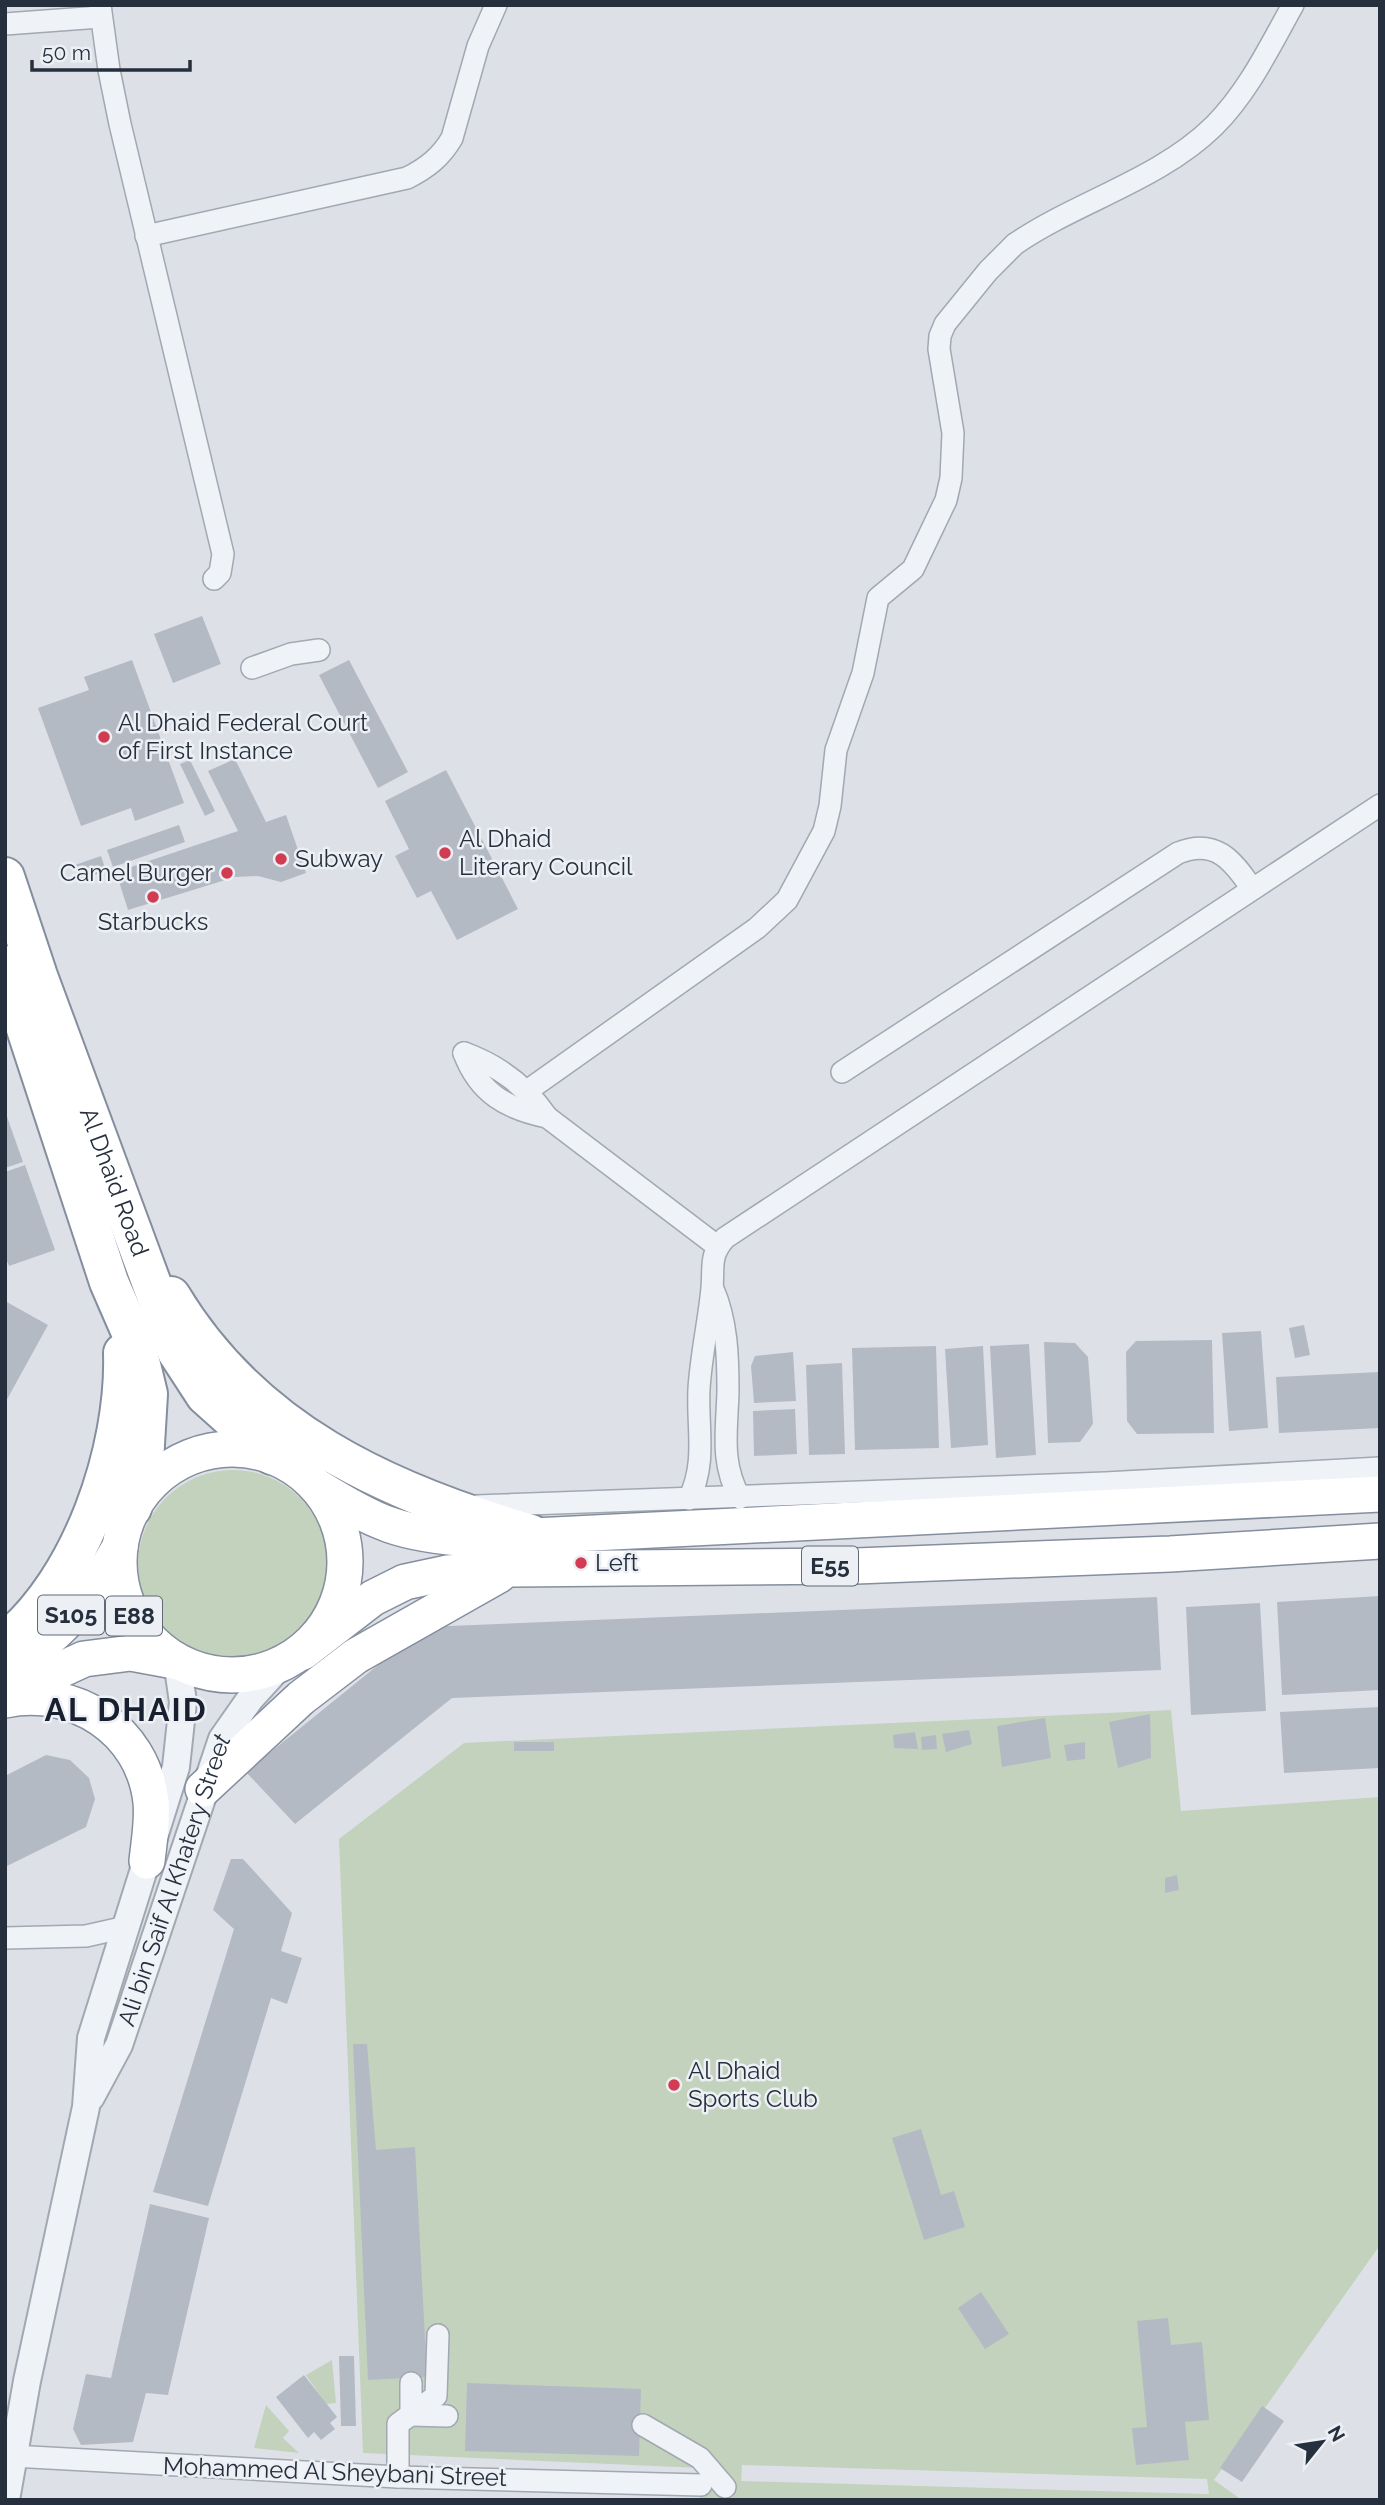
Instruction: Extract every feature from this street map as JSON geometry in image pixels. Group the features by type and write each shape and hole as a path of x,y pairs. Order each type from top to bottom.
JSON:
{"highway":[{"name":"Al Dhaid Road","path":"5,877 38,976 177,1352 205,1395 272,1455"},
{"name":"Al Dhaid Road","path":"5,965 16,1032 108,1282 136,1344 148,1394 144,1461 132,1508"},
{"path":"135,1235 183,1315 221,1363 261,1403 303,1437 400,1490 531,1534 557,1504"},
{"path":"5,1642 34,1614 59,1578 85,1531 107,1473 120,1419 124,1377 123,1343 108,1282"},
{"name":"E88","path":"216,1449 244,1449 272,1455 303,1474 316,1486 332,1508 342,1532 346,1558 344,1585 336,1610 322,1633 292,1659 255,1674 228,1676 201,1672 177,1661 155,1645 138,1624 125,1600 119,1574 120,1547 132,1508 164,1471 186,1459 216,1449"},
{"name":"E55","path":"316,1486 360,1514 419,1535 472,1539 1380,1494"},
{"name":"E55","path":"292,1659 373,1598 405,1582 447,1573 512,1569 856,1566 1170,1554 1380,1541"},
{"name":"S105","path":"5,1667 51,1636 85,1601 120,1547"},
{"path":"203,1789 291,1707 356,1656 408,1624 512,1569"},
{"name":"S105","path":"5,1697 84,1659 131,1653 177,1661"},
{"path":"5,1697 48,1697 81,1706 100,1716 128,1741 144,1772 151,1804 147,1861"}],"street":[{"path":"146,236 407,178 421,171 444,151 452,138 474,56 496,5"},
{"path":"527,1091 757,928 787,900 828,819 836,750 863,673 878,598 913,569 946,500 954,456 953,433 939,349 945,324 996,261 1015,244 1164,163 1212,128 1251,82 1293,5"},
{"path":"5,24 100,11 109,70 146,236 223,554 220,573 214,579"},
{"path":"252,668 290,654 319,650"},
{"path":"740,1498 730,1475 725,1445 726,1347 722,1317 712,1287 710,1266 717,1246 725,1238 1380,805"},
{"path":"842,1072 1178,853 1190,848 1216,849 1236,865 1252,889"},
{"path":"547,1117 521,1111 496,1098 477,1079 464,1053 505,1072 527,1091 547,1117 717,1246"},
{"path":"689,1499 697,1483 702,1447 699,1384 712,1287"},
{"path":"702,1447 725,1445"},
{"path":"445,1507 740,1498 1380,1468"},
{"name":"Ali bin Saif Al Khatery Street","path":"86,2107 119,2045 222,1739 250,1699 292,1659"},
{"name":"Ali bin Saif Al Khatery Street","path":"6,2500 12,2456 86,2107 91,2038 176,1767 183,1702 177,1661"},
{"path":"5,1938 86,1936 126,1927"},
{"path":"398,2477 398,2424 436,2396 438,2335"},
{"path":"411,2384 411,2415"},
{"path":"411,2415 447,2416"},
{"path":"643,2426 700,2458 725,2487"},
{"name":"Mohammed Al Sheybani Street","path":"12,2456 655,2491 701,2486"}],"green space":[{"path":"233,1470 269,1478 286,1486 300,1498 312,1512 320,1529 328,1565 320,1601 312,1618 300,1632 286,1644 269,1652 233,1660 197,1652 180,1644 166,1632 154,1618 146,1601 138,1565 146,1529 154,1512 166,1498 180,1486 197,1478"},
{"name":"Al Dhaid Sports Club","path":"1171,1710 1181,1811 1380,1797 1380,2245 1214,2480 1242,2500 700,2500 700,2468 363,2453 339,1839 464,1743","holes":["742,2465 1207,2479 1209,2494 741,2481"]},
{"path":"332,2360 336,2403 326,2404 306,2375"},
{"path":"266,2405 289,2431 283,2438 299,2453 254,2448"}],"building":[{"path":"202,616 221,664 173,683 154,634"},
{"name":"Al Dhaid Federal Court of First Instance","path":"132,660 184,803 135,821 131,808 81,826 38,708 89,690 84,677"},
{"path":"349,660 408,772 378,788 319,675"},
{"path":"235,759 266,822 286,815 306,873 281,882 258,876 235,877 128,910 116,872 238,831 208,771"},
{"path":"190,760 215,811 205,816 180,764"},
{"name":"Al Dhaid Literary Council","path":"446,770 518,909 457,940 431,891 417,898 395,856 409,849 385,801"},
{"path":"179,825 185,842 113,867 107,850"},
{"path":"101,856 106,871 80,880 75,865"},
{"path":"5,1111 23,1162 5,1168"},
{"path":"25,1165 55,1250 9,1266 5,1256 5,1172"},
{"path":"5,1301 48,1325 5,1403"},
{"path":"1304,1325 1310,1355 1295,1358 1289,1328"},
{"path":"1261,1331 1268,1428 1229,1431 1222,1333"},
{"path":"1212,1340 1214,1433 1137,1434 1127,1421 1126,1352 1136,1341"},
{"path":"1044,1342 1075,1343 1088,1357 1093,1424 1080,1442 1048,1443"},
{"path":"1029,1344 1036,1455 996,1458 990,1346"},
{"path":"936,1346 939,1448 855,1450 852,1348"},
{"path":"983,1346 988,1445 951,1448 945,1349"},
{"path":"793,1352 796,1401 754,1403 751,1366 755,1356"},
{"path":"842,1363 845,1454 809,1455 806,1365"},
{"path":"1380,1372 1380,1428 1279,1433 1276,1377"},
{"path":"795,1409 797,1454 754,1456 753,1411"},
{"path":"1380,1596 1380,1690 1282,1695 1277,1602"},
{"path":"1157,1597 1161,1670 452,1698 295,1824 246,1772 425,1627"},
{"path":"1260,1603 1266,1711 1191,1715 1186,1607"},
{"path":"1380,1707 1380,1768 1284,1773 1280,1712"},
{"path":"1150,1714 1151,1758 1118,1768 1109,1722"},
{"path":"1045,1718 1051,1758 1002,1767 997,1726"},
{"path":"969,1730 972,1744 946,1752 942,1734"},
{"path":"915,1732 918,1749 894,1748 893,1735"},
{"path":"936,1735 937,1749 922,1750 921,1737"},
{"path":"514,1742 554,1742 554,1751 514,1751"},
{"path":"1085,1742 1085,1759 1067,1761 1064,1745"},
{"path":"46,1755 70,1760 89,1778 95,1799 86,1827 5,1867 5,1776"},
{"path":"231,1859 243,1859 292,1913 281,1951 302,1958 287,2004 271,1998 208,2206 153,2192 234,1929 213,1910"},
{"path":"1177,1875 1179,1890 1165,1893 1165,1878"},
{"path":"353,2044 367,2044 376,2150 415,2147 427,2377 368,2380"},
{"path":"921,2129 941,2195 954,2191 965,2227 924,2240 892,2138"},
{"path":"150,2204 209,2218 168,2395 146,2393 133,2442 81,2445 73,2429 86,2374 111,2378"},
{"path":"981,2292 1009,2334 985,2349 958,2308"},
{"path":"1168,2318 1171,2345 1202,2342 1209,2420 1185,2422 1189,2460 1136,2465 1132,2428 1147,2427 1137,2321"},
{"path":"339,2356 354,2356 356,2426 341,2426"},
{"path":"304,2375 337,2417 330,2423 335,2429 321,2440 314,2432 308,2438 276,2397"},
{"path":"467,2383 641,2389 639,2456 465,2451"},
{"path":"1262,2406 1284,2421 1242,2482 1220,2468"}],"place":[{"name":"Al Dhaid Federal Court of First Instance","path":"104,737"},
{"name":"Al Dhaid Literary Council","path":"445,853"},
{"name":"Subway","path":"281,859"},
{"name":"Camel Burger","path":"227,873"},
{"name":"Starbucks","path":"153,897"},
{"name":"Left","path":"581,1563"},
{"name":"Al Dhaid Sports Club","path":"674,2085"}],"district":[{"name":"AL DHAID","path":"126,1710"}]}
